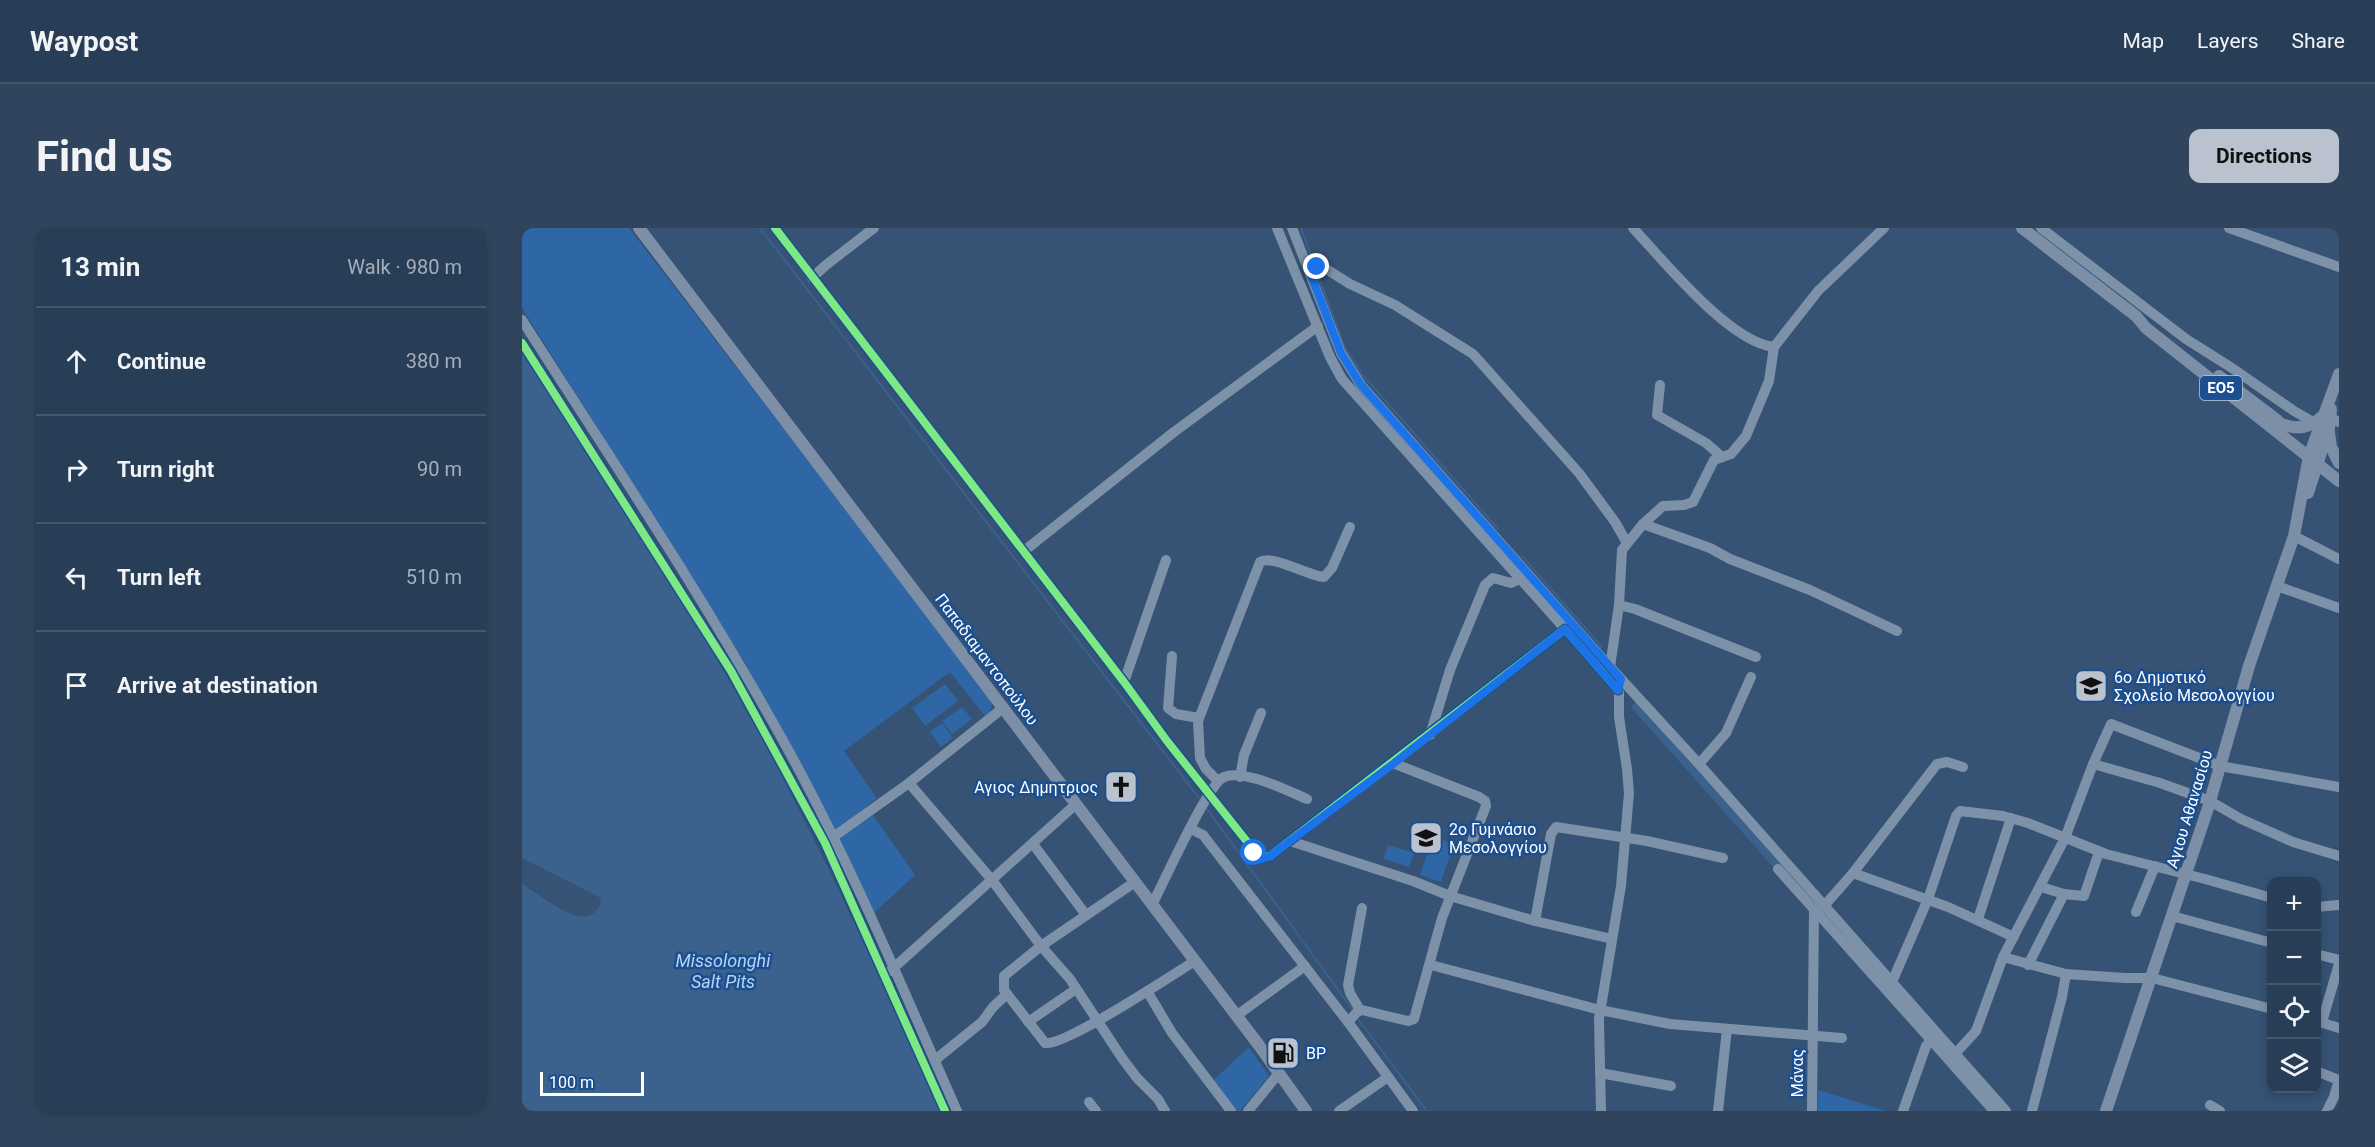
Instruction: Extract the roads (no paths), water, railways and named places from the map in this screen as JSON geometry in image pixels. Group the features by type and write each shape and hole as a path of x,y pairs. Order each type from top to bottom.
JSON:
{"main road":[{"name":"Παπαδιαμαντοπούλου","path":"639,228 1195,961 1306,1111"},
{"name":"ΕΟ5","path":"2022,228 2280,423 2339,482"},
{"name":"ΕΟ5","path":"2136,316 2146,328 2285,436 2339,471"},
{"name":"Αγιου Αθανασίου","path":"2106,1111 2210,801 2249,666 2294,536 2314,456 2327,421 2339,374"},
{"path":"2280,423 2300,428 2327,421 2330,444 2339,463"},
{"path":"2285,436 2300,456 2305,489 2320,482 2339,482"}],"street":[{"path":"775,228 1167,741 1260,858 1268,857 1393,764 1565,629"},
{"path":"812,278 874,228"},
{"path":"1277,228 1333,364 1350,388 1565,629 1699,764 1931,1040 1994,1111"},
{"path":"1292,228 1341,353 1365,390 1610,667 1620,685 1619,726 1629,782 1621,886 1600,1010 1601,1111"},
{"path":"1633,228 1711,309 1754,341 1774,347"},
{"path":"1610,667 1619,605 1622,550 1643,524 1663,506 1686,505 1693,502 1712,464 1735,451 1748,431 1769,381 1774,347 1818,291 1884,228"},
{"path":"2041,228 2186,339 2300,415 2327,421"},
{"path":"2229,228 2339,267"},
{"path":"1309,270 1323,267 1350,284 1395,305 1470,351 1579,473 1615,522 1627,543"},
{"path":"522,320 741,666 793,758 829,841 935,1060 957,1111"},
{"path":"1024,551 1183,425 1318,326"},
{"path":"522,343 731,671 829,841"},
{"path":"1660,385 1656,410 1659,417 1706,443 1722,457"},
{"path":"2330,444 2339,454"},
{"path":"1643,524 1710,548 1730,560 1810,591 1897,631"},
{"path":"1218,781 1206,769 1199,756 1197,731 1199,718 1260,562 1269,560 1313,575 1324,576 1332,568 1350,527"},
{"path":"2294,536 2339,559"},
{"path":"1124,682 1166,560"},
{"path":"1430,735 1450,670 1485,585 1493,578 1511,583 1520,579"},
{"path":"2277,586 2339,608"},
{"path":"1619,605 1635,609 1756,657"},
{"path":"1172,656 1168,708 1176,714 1199,718"},
{"path":"1699,764 1726,734 1751,676"},
{"path":"829,841 909,783 1003,708"},
{"path":"1240,777 1244,755 1261,713"},
{"path":"1955,1054 1976,1031 2003,957 2065,838 2111,724 2220,766 2339,787"},
{"path":"1819,907 1853,873 1937,764 1947,762 1963,766"},
{"path":"1362,908 1348,985 1350,993 1360,1010 1414,1020 1442,918 1484,811 1485,801 1393,764"},
{"path":"2093,764 2145,777 2210,801 2261,829 2293,842 2339,856"},
{"path":"1152,905 1218,781 1227,776 1266,781 1307,799"},
{"path":"909,783 992,879 1076,989 1134,1074 1158,1099 1165,1111"},
{"path":"890,971 1076,804"},
{"path":"1892,982 1928,899 1958,813 1964,810 2032,824 2099,852 2267,897"},
{"path":"1978,919 2011,818"},
{"path":"1534,921 1542,873 1553,829 1564,827 1723,858"},
{"path":"1191,829 1203,835 1348,1022 1413,1111"},
{"path":"1290,841 1413,881 1450,896 1534,921 1612,939"},
{"path":"1033,844 1086,915"},
{"path":"2041,887 2082,897 2086,894 2099,852"},
{"path":"2136,912 2155,866"},
{"path":"1778,869 1819,907 1892,982 2006,1111"},
{"path":"1853,873 1928,899 1978,919 2014,937"},
{"path":"1135,882 1041,946 1004,976 1003,987 1028,1022 1044,1042 1049,1044 1097,1020 1195,961"},
{"path":"2028,965 2064,894"},
{"path":"2321,907 2339,905"},
{"name":"Μάνας","path":"1812,1111 1812,1035 1819,907"},
{"path":"2172,916 2267,942"},
{"path":"2321,956 2339,962 2321,1016"},
{"path":"2003,957 2066,974 2152,978 2267,1008"},
{"path":"1431,964 1600,1010 1681,1025 1842,1038"},
{"path":"1236,1016 1305,966"},
{"path":"890,971 945,1111"},
{"path":"2032,1111 2066,974"},
{"path":"1028,1022 1076,989"},
{"path":"1148,991 1172,1033 1231,1111"},
{"path":"935,1060 982,1022 1007,994"},
{"path":"1348,1022 1360,1010"},
{"path":"2321,1023 2339,1028"},
{"path":"1718,1111 1727,1029"},
{"path":"1903,1111 1926,1046 1931,1040"},
{"path":"1248,1111 1279,1073"},
{"path":"1600,1073 1671,1086"},
{"path":"2321,1073 2339,1080 2334,1097 2326,1111"},
{"path":"1339,1111 1388,1077"}],"water":[{"name":"Missolonghi Salt Pits","path":"522,349 676,591 762,739 832,877 940,1111 522,1111 522,884 552,904 575,915 586,916 595,912 601,902 599,897 522,858"}],"waterway":[{"path":"760,228 1199,798"},
{"path":"1301,228 1314,264"},
{"path":"1318,275 1345,348 1362,374 1498,529"},
{"path":"1522,556 1602,647"},
{"path":"1636,707 1783,872"},
{"path":"1207,809 1352,1009"},
{"path":"1358,1019 1427,1111"}],"place":[{"name":"6ο Δημοτικό Σχολείο Μεσολογγίου","path":"2091,686"},
{"name":"Αγιος Δημητριος","path":"1121,787"},
{"name":"2ο Γυμνάσιο Μεσολογγίου","path":"1426,838"},
{"name":"BP","path":"1283,1053"}]}
